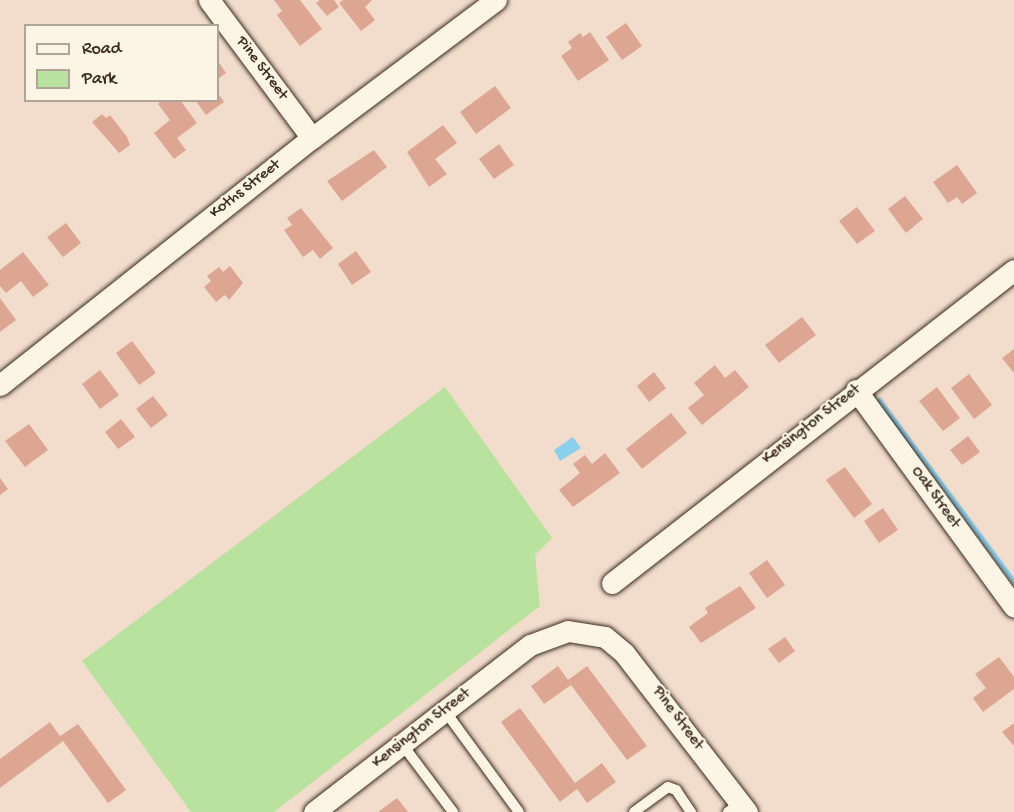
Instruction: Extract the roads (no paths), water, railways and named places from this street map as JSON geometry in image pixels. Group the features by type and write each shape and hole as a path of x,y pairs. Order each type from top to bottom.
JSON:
{"street":[{"name":"Pine Street","path":"209,0 312,138"},
{"name":"Koths Street","path":"0,385 312,138 496,0"},
{"name":"Kensington Street","path":"612,583 856,390 1014,270"},
{"name":"Oak Street","path":"856,390 1014,607"},
{"name":"Kensington Street","path":"314,812 530,645 548,636 568,632 597,635"},
{"name":"Pine Street","path":"597,635 624,652 738,809"}],"lane":[{"path":"445,711 519,812"},
{"path":"402,744 453,812"},
{"path":"634,812 668,787 675,790 691,812"}],"water":[{"path":"573,437 581,448 560,461 554,450"}],"waterway":[{"path":"879,400 1014,582"}]}
